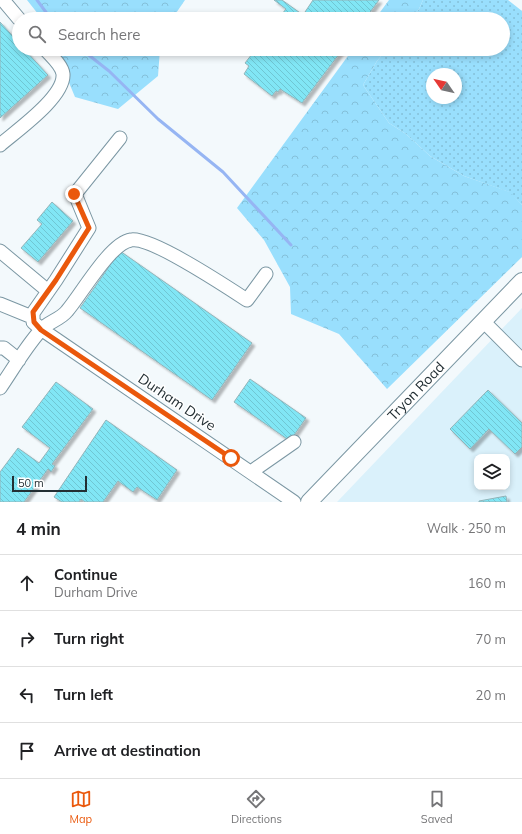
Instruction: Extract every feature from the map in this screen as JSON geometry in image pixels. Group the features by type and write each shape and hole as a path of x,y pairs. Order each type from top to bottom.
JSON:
{"main road":[{"name":"Tryon Road","path":"309,502 522,280"}],"street":[{"path":"3,0 13,12"},
{"path":"0,145 44,108 59,89 63,74 58,63 52,56"},
{"path":"41,330 34,322 32,317 33,312 89,228 74,194 120,138"},
{"path":"0,388 41,330 63,316 103,263 119,246 132,239 162,249 247,300 266,274"},
{"path":"0,251 48,291"},
{"path":"0,304 32,317"},
{"path":"483,321 522,360"},
{"name":"Durham Drive","path":"41,330 294,502"},
{"path":"0,348 4,348 19,360"},
{"path":"251,472 294,442"}],"shaded area":[{"path":"522,308 522,502 337,502"}],"green space":[{"path":"27,0 185,0 177,12 36,12"},
{"path":"389,0 423,0 417,12 380,12"},
{"path":"423,0 508,0 522,11 522,205 509,192 464,176 430,156 406,134 389,123 363,85 381,56 510,56 510,12 417,12"},
{"path":"58,56 159,56 158,76 118,109 75,97"},
{"path":"348,56 381,56 363,85 389,123 406,134 430,156 464,176 510,192 522,205 522,257 387,389 339,334 291,314 290,287 264,240 237,208"}],"building":[{"path":"274,0 282,0 299,12 284,12 286,9"},
{"path":"313,0 379,0 370,12 305,12"},
{"path":"0,22 12,35 12,56 30,56 48,75 0,118"},
{"path":"250,56 338,56 302,103 280,89 272,96 244,74 249,66 245,63"},
{"path":"52,202 73,221 38,262 21,248 42,224 37,220"},
{"path":"120,251 252,343 212,400 80,308"},
{"path":"250,379 306,418 290,441 234,402"},
{"path":"56,382 93,409 52,464 55,466 51,472 48,469 24,502 0,502 0,472 18,448 39,463 50,448 22,427"},
{"path":"488,390 522,423 522,447 515,454 489,429 470,449 450,429"},
{"path":"106,420 177,470 157,500 137,487 133,492 118,481 103,502 85,502 81,499 79,502 62,502 54,497"},
{"path":"506,496 507,502 479,502 479,501"}],"waterway":[{"path":"37,0 46,12"},
{"path":"90,56 109,71 158,119 223,172 291,245"}],"route":[{"path":"74,194 89,228 56,280 33,312 32,317 34,322 41,330 231,458"}]}
